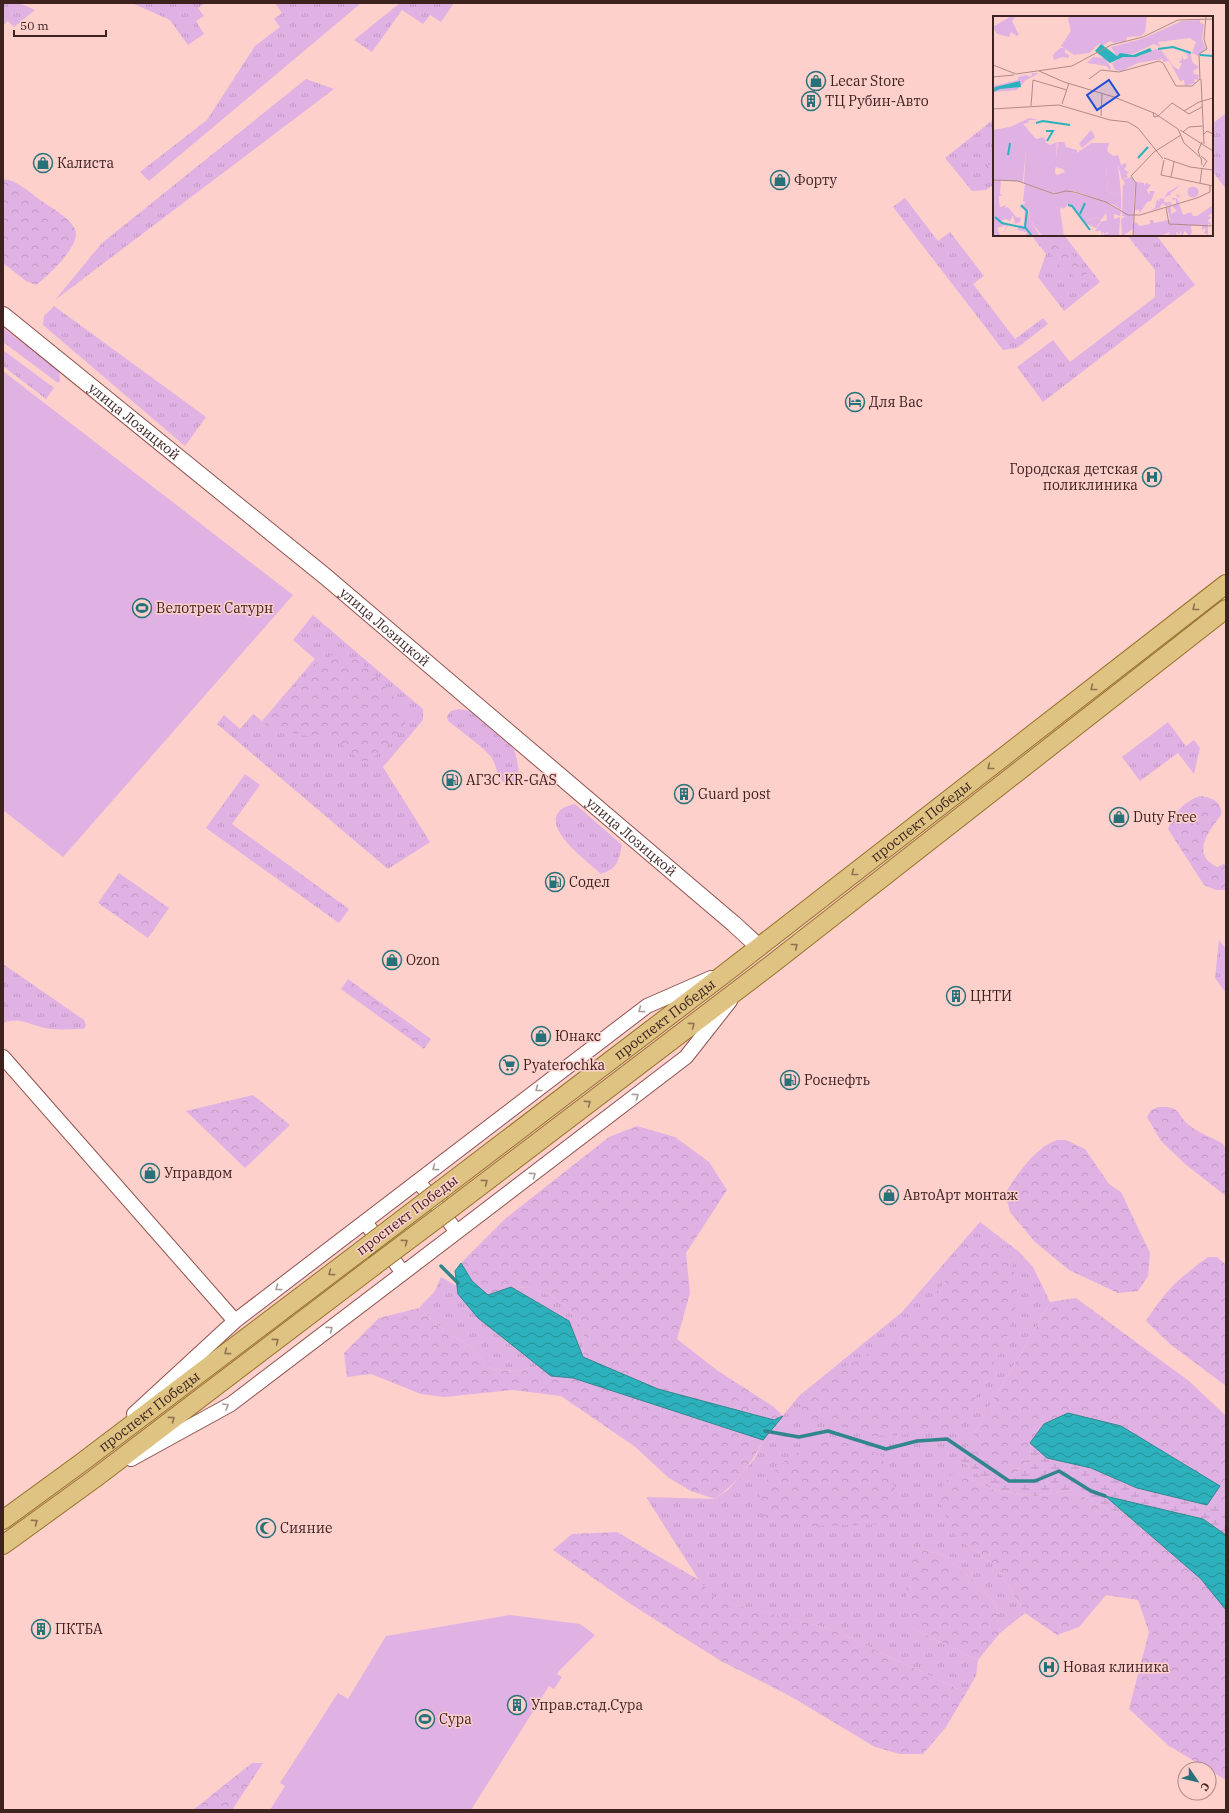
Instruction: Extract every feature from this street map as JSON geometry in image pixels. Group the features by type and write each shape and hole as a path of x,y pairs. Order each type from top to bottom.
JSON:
{"main road":[{"name":"улица Лозицкой","path":"3,315 326,577 759,947"},
{"name":"проспект Победы","path":"3,1520 81,1463 728,971 1226,584"},
{"name":"проспект Победы","path":"3,1545 94,1479 741,988 1226,610"}],"street":[{"path":"81,1463 235,1321 646,1006 728,971"},
{"path":"94,1479 231,1404 403,1274 686,1057 741,988"},
{"path":"3,1057 235,1321"},
{"path":"418,1181 457,1232"},
{"path":"365,1222 403,1274"}],"green space":[{"path":"19,3 35,10 14,27 8,21 3,25 3,4"},
{"path":"132,3 205,3 198,8 204,16 196,21 204,34 188,45 170,20"},
{"path":"275,3 360,4 149,181 140,172 207,120 255,46 280,27 274,19 282,13"},
{"path":"400,3 454,3 441,22 430,15 423,24 402,10 372,52 354,40"},
{"path":"306,79 334,89 55,300 102,243"},
{"path":"1226,113 1226,189 1213,172 1213,123"},
{"path":"993,120 993,185 986,190 972,191 945,158"},
{"path":"993,162 993,180 991,182 981,171"},
{"path":"3,179 23,187 69,221 75,229 76,236 74,243 63,260 36,285 26,281 3,263"},
{"path":"905,198 938,241 950,232 984,276 973,284 1015,339 1043,318 1048,324 1017,348 1003,350 893,207"},
{"path":"1032,236 1065,236 1100,282 1064,311 1038,277 1046,254"},
{"path":"1128,236 1157,236 1195,285 1043,402 1017,367 1053,340 1070,362 1155,297 1155,270"},
{"path":"1061,239 1087,274 1077,282 1066,267 1062,270 1047,249"},
{"path":"54,306 206,417 185,446 43,325 44,316"},
{"path":"3,328 59,370 60,381 58,383 3,342"},
{"path":"3,350 54,388 46,399 3,366"},
{"name":"Велотрек Сатурн","path":"3,371 293,595 63,857 3,810"},
{"path":"313,615 423,709 423,720 383,767 430,842 388,869 217,724 224,715 240,729 253,714 262,721 315,659 293,640"},
{"path":"332,655 344,655 358,660 374,675 399,703 408,718 395,738 365,762 359,760 339,742 327,738 311,737 282,730 260,732 272,715 317,664"},
{"path":"459,709 470,711 514,749 519,773 513,786 508,785 501,779 489,754 448,721 447,716 451,711"},
{"path":"1168,722 1186,746 1194,740 1200,748 1194,774 1178,753 1140,781 1122,757"},
{"path":"245,774 260,785 232,824 349,909 339,923 206,828"},
{"path":"1200,796 1215,801 1221,810 1221,815 1207,835 1203,849 1209,862 1217,867 1226,863 1226,890 1216,890 1204,885 1168,829 1176,813 1189,801"},
{"path":"575,804 622,845 616,864 607,872 601,874 567,843 560,833 556,824 557,815 563,808"},
{"path":"119,873 169,908 148,938 98,903"},
{"path":"1219,940 1226,949 1226,993 1215,978"},
{"path":"3,964 84,1020 86,1025 84,1029 52,1029 15,1020 3,1023"},
{"path":"348,979 431,1039 424,1049 341,989"},
{"path":"253,1095 290,1125 245,1168 186,1111"},
{"path":"1158,1107 1175,1109 1193,1128 1223,1144 1226,1149 1226,1196 1185,1164 1161,1141 1147,1117 1151,1110"},
{"path":"637,1126 675,1137 709,1162 727,1190 686,1253 690,1293 677,1339 718,1371 774,1407 783,1416 774,1420 658,1389 583,1357 584,1331 568,1308 551,1296 533,1288 511,1287 488,1295 472,1281 461,1263 506,1218 609,1137"},
{"path":"1057,1140 1066,1140 1085,1149 1109,1184 1121,1192 1150,1253 1148,1276 1138,1291 1118,1293 1069,1270 1035,1242 1010,1212 1005,1193 1034,1155 1041,1149"},
{"path":"980,1222 1018,1251 1033,1267 1050,1302 985,1414 965,1452 959,1447 961,1461 976,1472 994,1490 954,1471 957,1538 995,1565 1025,1613 1000,1633 996,1604 974,1581 943,1555 911,1546 915,1630 978,1660 976,1676 966,1693 831,1629 711,1599 646,1497 715,1499 729,1489 755,1458 763,1440 799,1396 902,1312"},
{"path":"966,1242 1010,1246 1018,1298 1008,1335 991,1370 960,1425 938,1433 871,1436 827,1419 807,1420 800,1412 800,1401 830,1374 856,1361 900,1334 944,1283"},
{"path":"1208,1257 1217,1257 1226,1265 1226,1386 1170,1344 1146,1321 1166,1293"},
{"path":"441,1277 457,1286 461,1296 468,1306 491,1329 539,1366 514,1371 491,1369 471,1347 444,1330 419,1308 435,1291"},
{"path":"511,1287 533,1288 551,1296 568,1308 584,1331 583,1357 569,1321"},
{"path":"1076,1298 1189,1381 1226,1416 1226,1516 1210,1500 1219,1486 1121,1426 1068,1413 1044,1424 1030,1443 1031,1456 1009,1481 965,1452 985,1414 1050,1302"},
{"path":"419,1308 444,1330 471,1347 491,1369 514,1371 539,1366 551,1376 573,1378 594,1384 763,1440 749,1465 730,1486 715,1499 691,1491 669,1478 634,1446 561,1396 513,1390 444,1397 421,1394 371,1374 347,1377 344,1353 379,1318"},
{"path":"829,1440 857,1445 881,1455 902,1507 894,1518 884,1524 811,1526 762,1518 759,1490 774,1471 797,1453 806,1448"},
{"path":"1030,1443 1047,1458 1091,1468 1137,1488 1206,1505 1210,1500 1226,1516 1226,1535 1203,1519 1106,1497 1132,1520 1070,1490 1036,1496 994,1490 976,1472 961,1461 958,1447 1009,1481 1031,1456"},
{"path":"954,1471 994,1490 1036,1496 1070,1490 1132,1520 1201,1579 1226,1610 1226,1780 1217,1775 1217,1761 1194,1761 1169,1746 1129,1709 1149,1632 1138,1600 1106,1595 1079,1627 1057,1635 1025,1613 995,1565 957,1538 936,1495"},
{"path":"617,1532 699,1580 716,1600 831,1629 966,1693 946,1727 923,1754 900,1754 875,1747 790,1696 721,1661 632,1605 553,1550 572,1534"},
{"path":"911,1546 943,1555 974,1581 996,1604 1000,1633 978,1660 915,1630 906,1595"},
{"name":"Сура","path":"510,1615 580,1624 595,1635 559,1671 557,1674 562,1677 554,1689 549,1686 471,1810 270,1810 285,1786 280,1783 338,1693 348,1699 386,1636"},
{"path":"252,1763 263,1763 232,1810 193,1810"}],"water":[{"path":"461,1263 472,1281 488,1295 511,1287 569,1321 583,1357 658,1389 774,1420 783,1416 763,1440 573,1378 551,1376 478,1318 458,1294 455,1271"},
{"path":"1068,1413 1121,1426 1220,1486 1207,1505 1137,1488 1091,1468 1047,1458 1030,1443 1044,1424"},
{"path":"1105,1496 1203,1519 1226,1535 1226,1610 1201,1579"}],"waterway":[{"path":"441,1266 458,1283"},
{"path":"765,1431 799,1437 828,1431 886,1449 917,1441 947,1439 1009,1481 1035,1481 1059,1471 1091,1491 1105,1496"}],"place":[{"name":"Lecar Store","path":"816,81"},
{"name":"ТЦ Рубин-Авто","path":"811,101"},
{"name":"Калиста","path":"43,163"},
{"name":"Форту","path":"780,180"},
{"name":"Для Вас","path":"855,402"},
{"name":"Городская детская поликлиника","path":"1152,477"},
{"name":"Велотрек Сатурн","path":"142,608"},
{"name":"АГЗС KR-GAS","path":"452,780"},
{"name":"Guard post","path":"684,794"},
{"name":"Duty Free","path":"1119,817"},
{"name":"Содел","path":"555,882"},
{"name":"Ozon","path":"392,960"},
{"name":"ЦНТИ","path":"956,996"},
{"name":"Юнакс","path":"541,1036"},
{"name":"Pyaterochka","path":"509,1065"},
{"name":"Роснефть","path":"790,1080"},
{"name":"Управдом","path":"150,1173"},
{"name":"АвтоАрт монтаж","path":"889,1195"},
{"name":"Сияние","path":"266,1528"},
{"name":"ПКТБА","path":"41,1629"},
{"name":"Новая клиника","path":"1049,1667"},
{"name":"Управ.стад.Сура","path":"517,1705"},
{"name":"Сура","path":"425,1719"}]}
